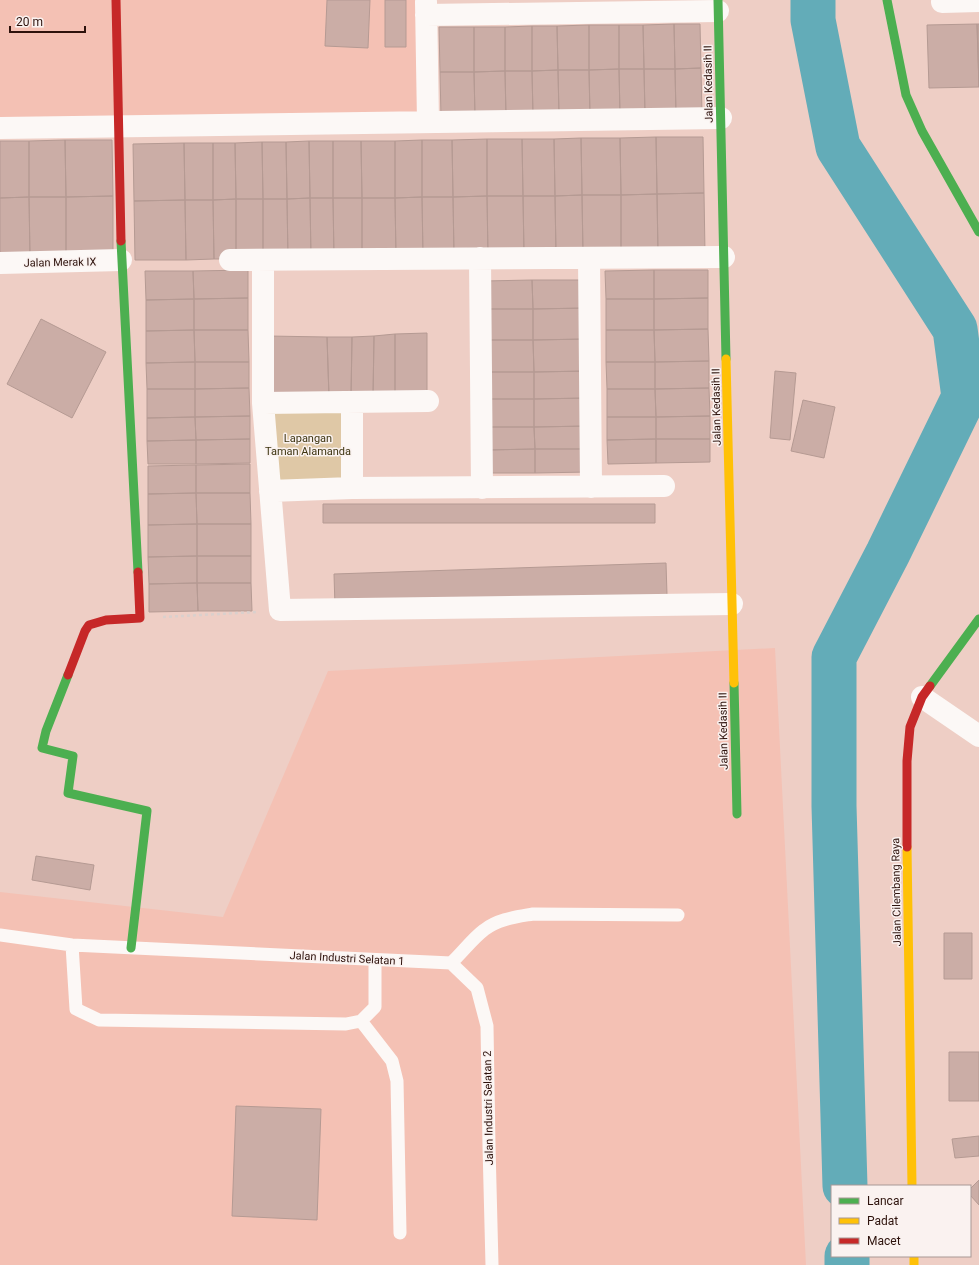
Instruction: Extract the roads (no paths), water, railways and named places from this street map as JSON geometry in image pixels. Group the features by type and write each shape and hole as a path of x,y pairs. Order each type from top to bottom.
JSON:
{"street":[{"path":"116,0 120,260 140,618 106,620 89,625 85,631 46,732 42,748 73,756 68,793 147,811 131,948"},
{"path":"888,0 906,95 922,131 979,232"},
{"path":"942,2 979,1"},
{"path":"428,122 426,8 718,6"},
{"name":"Jalan Kedasih II","path":"718,6 737,814"},
{"path":"0,128 721,118"},
{"path":"230,260 724,257"},
{"path":"480,258 482,488"},
{"path":"589,258 591,487"},
{"name":"Jalan Merak IX","path":"0,263 120,260"},
{"path":"262,260 263,403 280,610 732,604"},
{"path":"263,403 428,401"},
{"path":"352,402 352,488"},
{"path":"270,491 352,488 664,486"},
{"name":"Jalan Cilembang Raya","path":"912,1185 908,761 910,726 922,697 979,619"},
{"path":"922,697 979,736"}],"lane":[{"path":"451,963 483,930 497,922 512,917 533,914 678,915"},
{"name":"Jalan Industri Selatan 1","path":"0,935 72,945 451,963"},
{"path":"72,945 76,1009 99,1020 346,1024 361,1021 374,1007 375,960"},
{"name":"Jalan Industri Selatan 2","path":"451,963 477,988 487,1026 492,1265"},
{"path":"361,1021 392,1062 397,1081 400,1233"}],"waterway":[{"path":"813,0 813,20 838,147 955,329 964,397 888,553 834,657 834,806 845,1185"},
{"path":"847,1257 847,1265"}],"park label":[{"name":"Lapangan Taman Alamanda","path":"308,444"}]}
